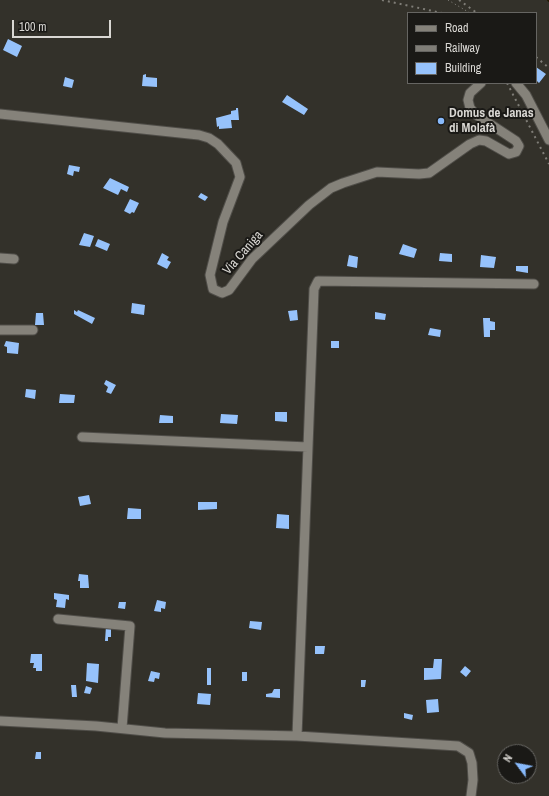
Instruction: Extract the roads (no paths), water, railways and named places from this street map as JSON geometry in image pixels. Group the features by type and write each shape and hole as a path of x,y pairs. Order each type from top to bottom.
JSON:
{"street":[{"name":"Via Caniga","path":"0,114 198,135 209,138 218,144 236,163 240,177 219,234 210,274 213,289 222,292 229,290 252,259 309,205 332,188 377,172 418,174 430,173 470,144 479,140 486,141 509,154 516,152 518,146 516,141 475,114 470,108 468,100 470,93 480,84"},
{"path":"517,84 526,95 549,140"},
{"path":"0,258 14,259"},
{"path":"297,736 314,289 318,281 534,284"},
{"path":"0,330 34,330"},
{"path":"82,437 308,448"},
{"path":"58,619 130,626 122,728"},
{"path":"0,721 122,728 165,733 297,736 458,746 469,753 472,763 473,780 470,796"}],"railway":[{"path":"382,0 437,12"},
{"path":"459,0 476,12"},
{"path":"537,58 549,68"},
{"path":"508,84 549,164"}],"place":[{"name":"Domus de Janas di Molafà","path":"441,121"}]}
